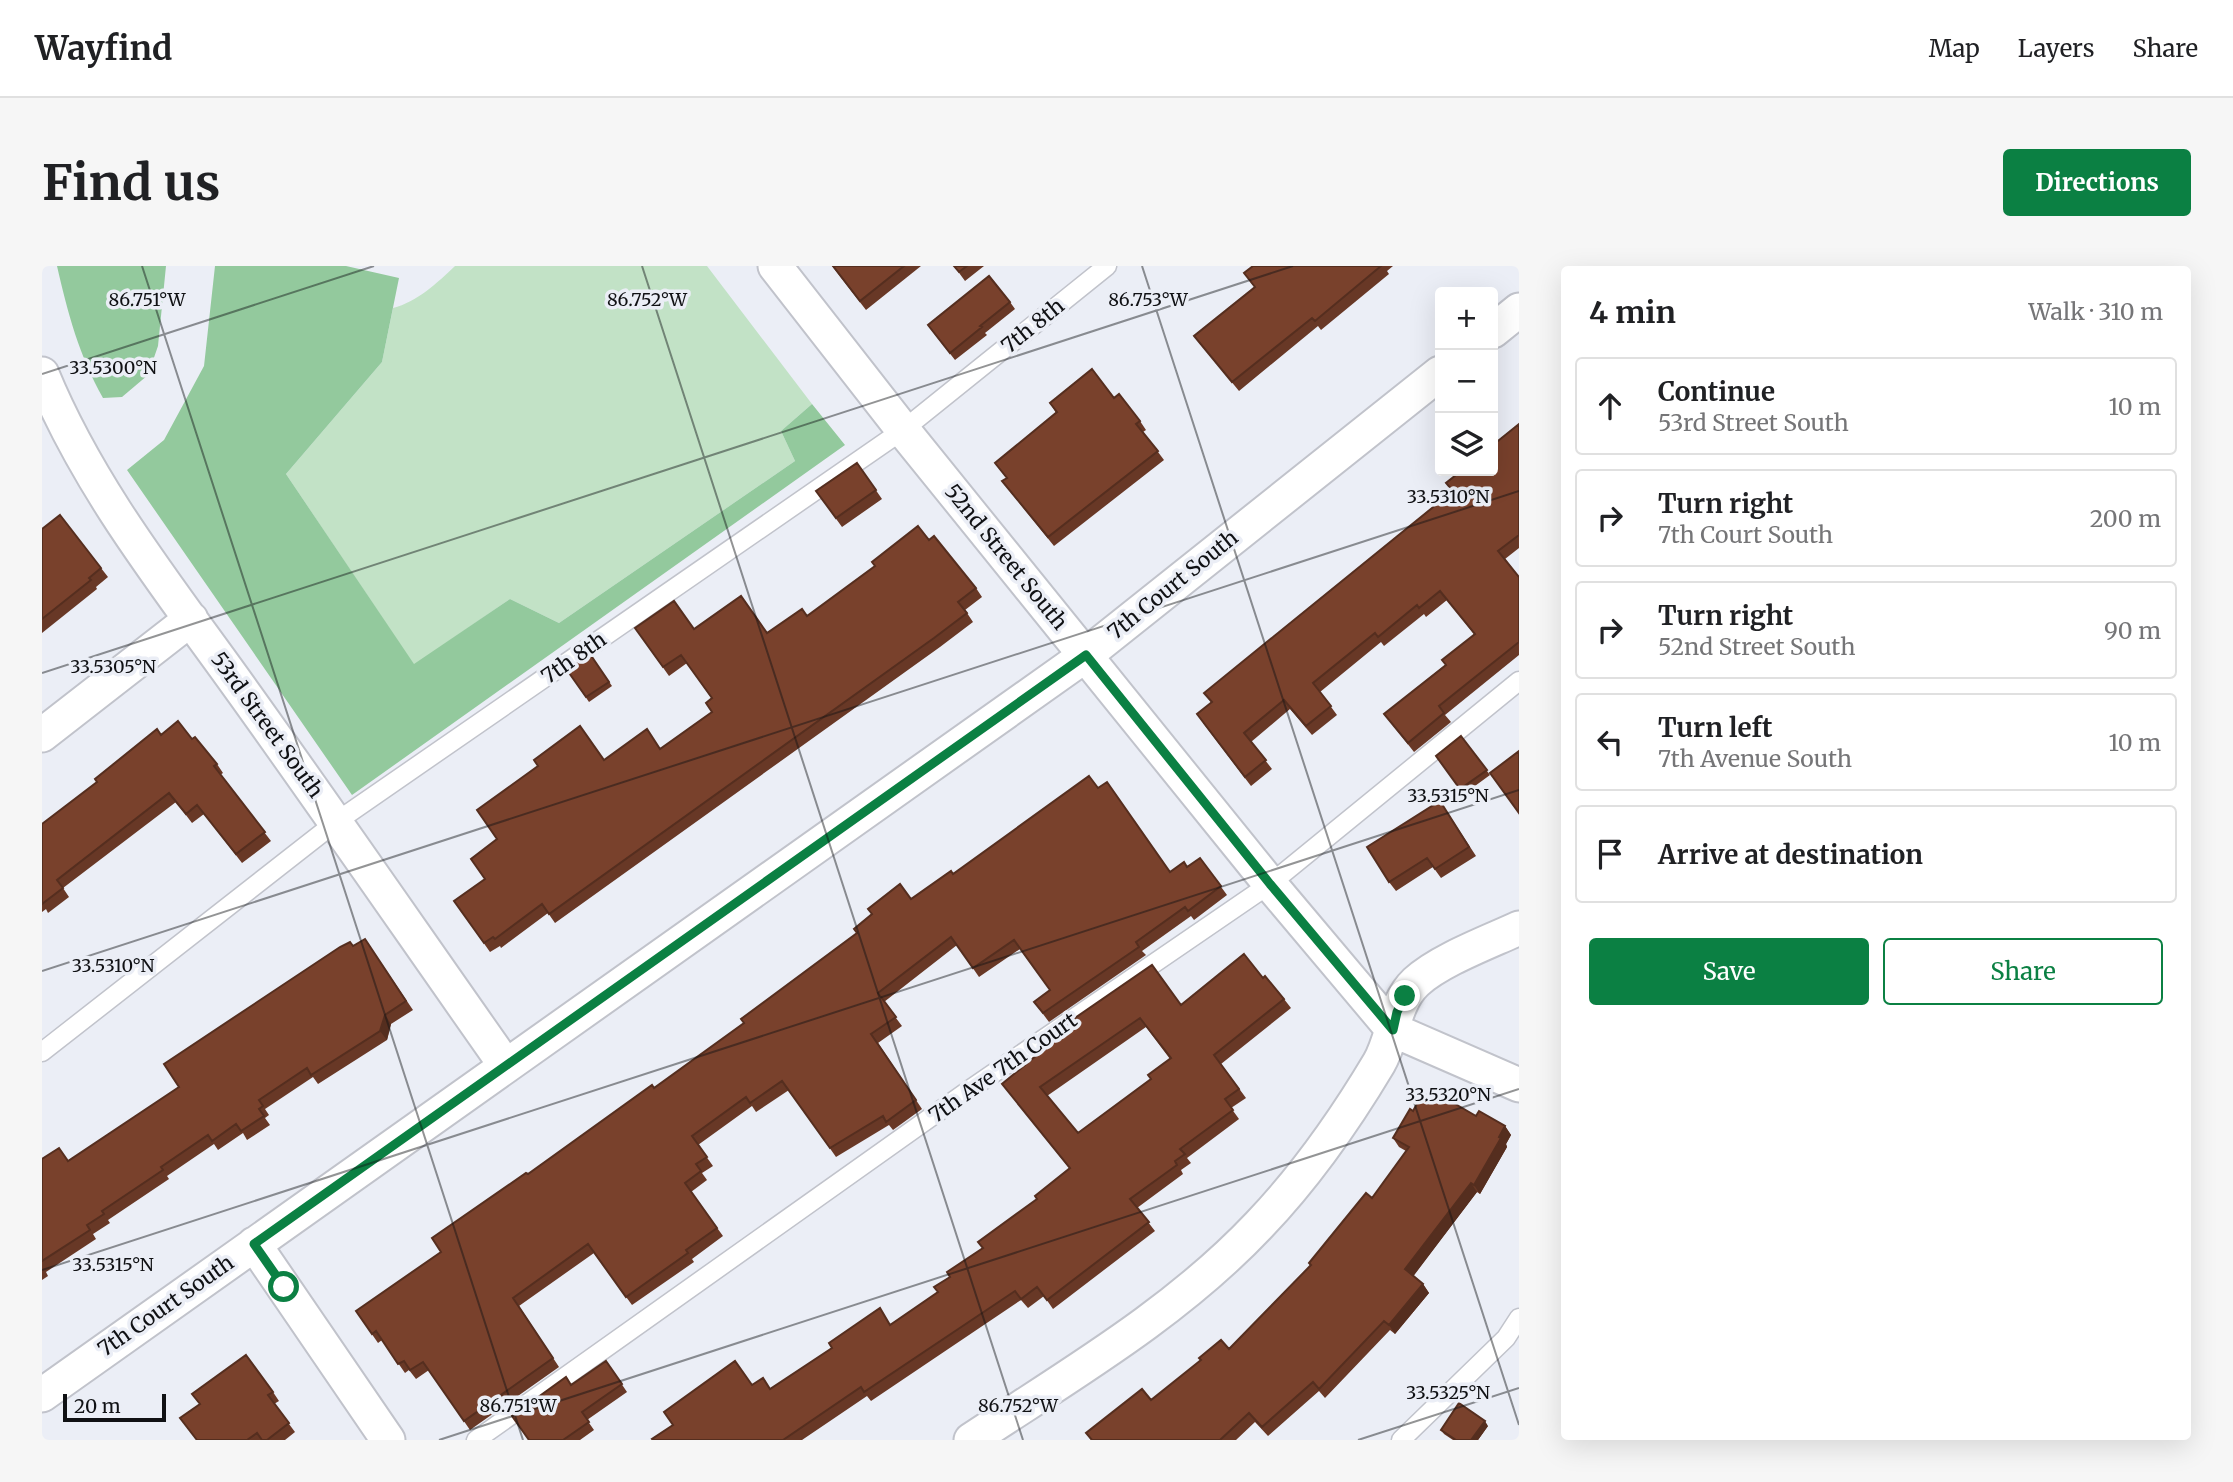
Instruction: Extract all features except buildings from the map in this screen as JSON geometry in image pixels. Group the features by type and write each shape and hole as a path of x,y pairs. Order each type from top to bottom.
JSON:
{"street":[{"name":"52nd Street South","path":"775,266 903,430 1270,884 1393,1030 1519,1084"},
{"path":"1498,327 1519,310"},
{"name":"7th Court South","path":"42,1395 1086,655 1435,377"},
{"name":"53rd Street South","path":"45,394 99,486 506,1066"},
{"path":"42,735 191,619"},
{"path":"971,1440 1131,1335 1220,1265 1260,1225 1327,1143 1379,1063 1405,996 1421,979 1441,966 1519,928"},
{"path":"254,1244 388,1440"}],"lane":[{"name":"7th 8th","path":"42,1052 336,822 903,430 1107,266"},
{"name":"7th Ave 7th Court","path":"476,1440 969,1090 1270,884 1519,681"},
{"path":"1401,1440 1506,1338 1519,1318"}],"green space":[{"path":"57,266 166,266 158,346 148,375 122,397 103,398 87,366 65,301"},
{"path":"215,266 346,266 399,278 382,362 286,474 414,664 510,599 559,623 795,461 781,431 812,404 845,445 352,795 127,470 164,440 204,366"},
{"path":"455,266 707,266 812,404 781,431 795,461 559,623 510,599 414,665 286,474 382,362 393,308 418,297"}],"route":[{"path":"284,1287 254,1244 1086,655 1270,884 1393,1030 1397,1012 1405,996"}]}
